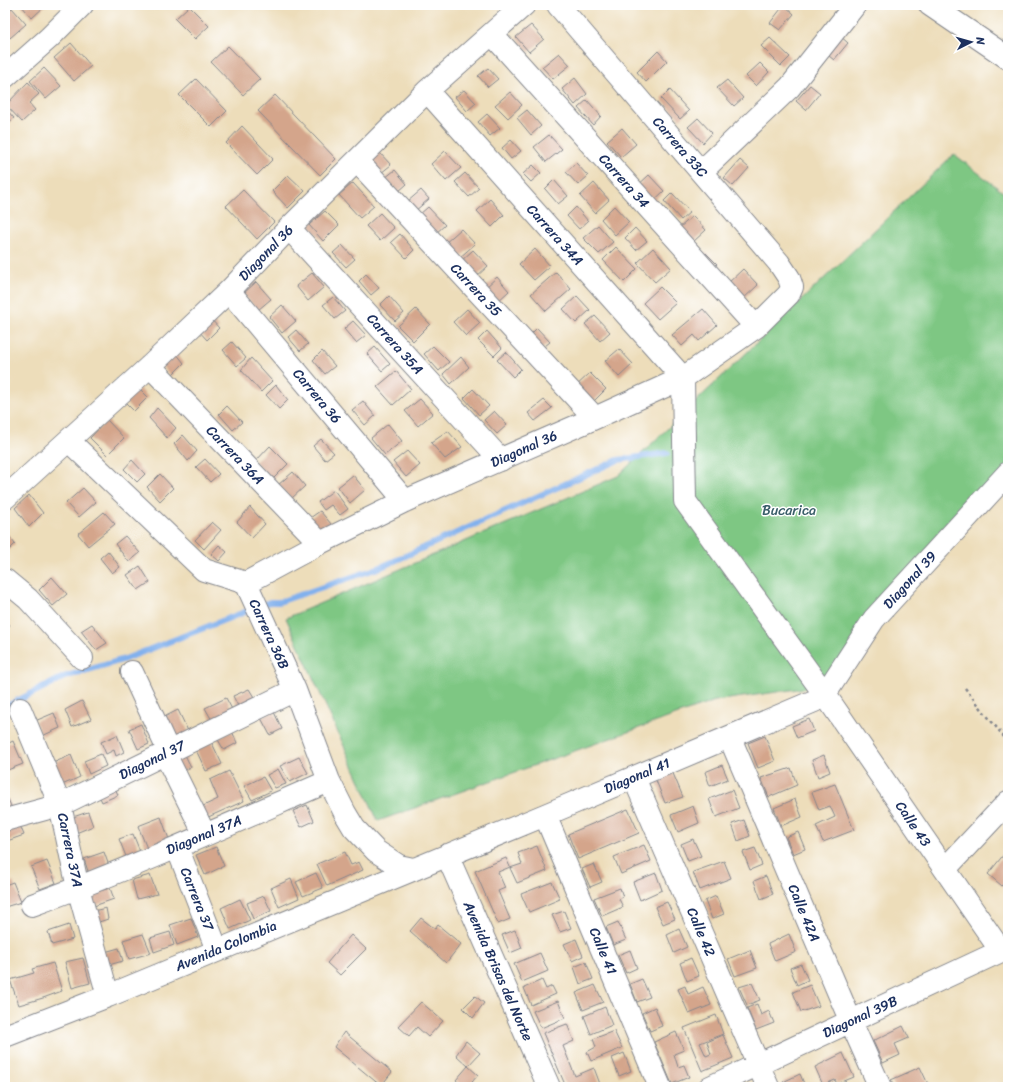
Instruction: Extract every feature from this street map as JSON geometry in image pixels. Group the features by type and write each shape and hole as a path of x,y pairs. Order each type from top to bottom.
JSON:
{"street":[{"path":"5,77 49,38 82,5"},
{"name":"Diagonal 36","path":"5,498 69,441 229,291 289,228 427,92 524,5"},
{"name":"Carrera 33C","path":"558,5 785,270 792,287 789,294"},
{"path":"701,172 790,87 855,5"},
{"path":"930,5 1005,50"},
{"name":"Carrera 34","path":"492,34 756,327"},
{"name":"Carrera 34A","path":"427,92 683,378"},
{"name":"Carrera 35","path":"357,161 595,418"},
{"name":"Carrera 35A","path":"289,228 501,460"},
{"name":"Carrera 36","path":"229,291 406,501"},
{"name":"Diagonal 36","path":"253,599 320,543 406,501 683,378 756,327 789,294"},
{"name":"Carrera 36A","path":"150,366 320,543"},
{"name":"Calle 43","path":"683,378 685,501 826,696 945,869 1005,948"},
{"name":"Carrera 36B","path":"69,441 204,570 253,599 295,690 328,781 354,828 376,851 399,866 413,869"},
{"name":"Diagonal 39","path":"826,696 829,688 874,619 1008,473"},
{"path":"5,580 28,599 82,658"},
{"path":"132,672 205,835"},
{"name":"Diagonal 37","path":"5,820 60,805 295,690"},
{"name":"Diagonal 41","path":"447,855 730,738 826,696"},
{"name":"Carrera 37A","path":"20,709 60,805 78,888 108,996"},
{"name":"Calle 42A","path":"730,738 880,1087"},
{"name":"Calle 42","path":"634,778 768,1087"},
{"name":"Diagonal 37A","path":"32,904 78,888 205,835 328,781"},
{"path":"945,869 1008,802"},
{"name":"Calle 41","path":"545,815 660,1087"},
{"name":"Carrera 37","path":"176,847 217,950"},
{"name":"Avenida Colombia","path":"5,1036 108,996 447,855"},
{"name":"Avenida Brisas del Norte","path":"447,855 549,1087"},
{"name":"Diagonal 39B","path":"710,1087 851,1022 1005,948"}],"path":[{"path":"965,688 1008,742"}],"green space":[{"name":"Bucarica","path":"954,154 1008,196 1008,465 832,684 715,701 378,821 286,618 618,476"}],"building":[{"path":"21,5 46,5 32,18"},
{"path":"784,5 794,14 780,30 770,23"},
{"path":"189,6 209,26 195,39 175,19"},
{"path":"12,8 26,24 10,38 5,32 5,13"},
{"path":"531,25 544,39 529,52 516,37"},
{"path":"839,35 848,43 834,60 824,52"},
{"path":"770,38 790,57 781,66 761,46"},
{"path":"71,43 91,66 74,81 54,58"},
{"path":"228,46 260,79 243,95 211,62"},
{"path":"658,51 667,61 646,82 637,72"},
{"path":"559,53 570,65 553,79 542,67"},
{"path":"760,63 769,72 756,86 746,76"},
{"path":"44,68 61,86 46,99 30,81"},
{"path":"488,68 498,79 488,87 478,76"},
{"path":"575,78 587,94 575,105 562,89"},
{"path":"196,79 227,111 211,127 179,95"},
{"path":"727,80 743,98 734,106 717,88"},
{"path":"28,82 39,94 29,103 35,110 22,122 6,105"},
{"path":"810,85 820,93 806,110 796,101"},
{"path":"464,90 476,103 467,111 455,97"},
{"path":"670,90 689,111 680,119 661,99"},
{"path":"510,92 522,105 508,118 495,105"},
{"path":"275,95 336,159 320,175 258,111"},
{"path":"587,100 601,116 593,125 578,108"},
{"path":"5,108 14,118 5,126"},
{"path":"527,110 541,126 531,135 517,118"},
{"path":"487,114 500,128 490,136 478,122"},
{"path":"698,118 712,133 703,143 688,127"},
{"path":"242,126 273,159 257,175 226,143"},
{"path":"622,128 636,144 621,157 607,141"},
{"path":"549,135 562,149 546,162 534,147"},
{"path":"511,140 521,151 511,159 502,148"},
{"path":"445,151 461,168 446,181 431,164"},
{"path":"379,152 391,165 381,173 369,160"},
{"path":"740,160 749,168 733,186 724,178"},
{"path":"576,163 588,176 578,185 566,172"},
{"path":"533,165 541,173 531,182 523,174"},
{"path":"395,170 407,184 398,192 385,178"},
{"path":"465,173 479,188 469,197 455,182"},
{"path":"288,175 305,191 288,208 272,191"},
{"path":"649,175 664,191 649,205 635,188"},
{"path":"554,180 568,196 558,204 545,189"},
{"path":"353,183 374,206 360,218 339,195"},
{"path":"594,183 609,200 595,213 580,196"},
{"path":"243,190 274,222 257,239 226,206"},
{"path":"421,190 429,199 415,211 407,202"},
{"path":"672,193 690,212 681,220 664,201"},
{"path":"490,199 504,215 492,227 477,211"},
{"path":"614,206 629,222 615,235 601,219"},
{"path":"428,207 445,225 435,234 419,215"},
{"path":"576,207 588,221 579,229 567,216"},
{"path":"325,211 339,225 323,241 309,225"},
{"path":"380,213 394,228 380,241 366,226"},
{"path":"693,216 706,230 692,243 679,228"},
{"path":"598,225 613,242 599,254 583,238"},
{"path":"635,228 647,241 636,250 625,238"},
{"path":"461,229 475,244 458,259 444,244"},
{"path":"400,234 414,250 406,258 391,242"},
{"path":"342,245 355,259 346,267 333,253"},
{"path":"616,247 637,269 624,282 603,260"},
{"path":"653,248 671,268 655,282 637,263"},
{"path":"535,249 550,266 534,280 519,264"},
{"path":"473,250 488,266 475,278 460,262"},
{"path":"706,253 717,264 710,271 699,260"},
{"path":"743,269 758,285 742,300 727,284"},
{"path":"556,272 571,289 546,311 531,294"},
{"path":"312,273 324,287 308,301 296,286"},
{"path":"366,274 379,288 371,295 359,281"},
{"path":"497,277 509,291 497,302 485,288"},
{"path":"256,282 271,299 258,310 243,294"},
{"path":"660,287 676,303 658,319 643,303"},
{"path":"389,296 404,313 395,321 380,305"},
{"path":"577,296 590,310 576,323 563,309"},
{"path":"333,297 345,311 335,319 323,305"},
{"path":"282,305 296,321 282,333 269,317"},
{"path":"416,309 430,324 413,341 398,326"},
{"path":"467,309 480,323 466,336 453,322"},
{"path":"703,309 717,325 699,341 694,335 682,346 672,335"},
{"path":"595,316 610,332 600,341 585,324"},
{"path":"210,318 219,328 207,340 198,330"},
{"path":"353,321 366,335 356,343 344,329"},
{"path":"537,328 550,342 540,350 528,337"},
{"path":"296,330 308,344 300,351 288,337"},
{"path":"487,331 502,348 494,356 478,340"},
{"path":"232,342 246,358 237,366 223,350"},
{"path":"433,346 449,362 439,371 424,354"},
{"path":"375,347 390,364 382,371 367,354"},
{"path":"619,349 633,364 619,377 605,361"},
{"path":"322,351 335,366 325,374 313,360"},
{"path":"506,352 521,369 513,377 497,360"},
{"path":"176,353 184,363 171,376 162,366"},
{"path":"461,357 469,367 451,384 443,374"},
{"path":"251,358 272,381 261,392 241,370"},
{"path":"396,371 411,389 393,405 377,387"},
{"path":"590,373 606,389 590,405 574,388"},
{"path":"276,385 288,400 279,409 266,395"},
{"path":"139,388 148,397 134,411 125,402"},
{"path":"473,389 489,406 479,415 464,398"},
{"path":"420,399 433,413 418,426 405,411"},
{"path":"544,400 552,408 535,421 528,413"},
{"path":"363,401 375,416 365,425 352,410"},
{"path":"227,406 242,422 233,430 219,414"},
{"path":"157,408 176,428 167,438 149,418"},
{"path":"494,411 507,425 497,434 484,420"},
{"path":"107,420 124,438 107,455 90,438"},
{"path":"388,424 402,441 385,455 371,438"},
{"path":"448,431 462,447 445,459 431,443"},
{"path":"183,435 197,451 188,461 174,444"},
{"path":"321,439 334,453 325,460 313,446"},
{"path":"270,446 288,464 272,480 255,462"},
{"path":"407,451 420,465 406,477 393,462"},
{"path":"205,459 219,474 210,482 196,467"},
{"path":"132,460 145,474 137,482 124,469"},
{"path":"293,472 305,486 291,499 278,485"},
{"path":"160,474 173,488 160,501 147,487"},
{"path":"353,475 365,490 350,503 338,487"},
{"path":"83,488 96,502 79,517 66,503"},
{"path":"334,490 348,509 340,515 331,505 324,510 318,502"},
{"path":"29,495 43,513 29,527 15,508"},
{"path":"250,507 265,524 252,538 237,522"},
{"path":"320,511 332,525 322,532 310,518"},
{"path":"104,512 115,524 88,546 78,534"},
{"path":"212,522 221,530 204,549 195,540"},
{"path":"5,531 15,544 5,554"},
{"path":"125,536 140,553 129,562 115,544"},
{"path":"219,545 227,552 219,561 211,554"},
{"path":"108,551 120,567 112,573 100,558"},
{"path":"140,566 150,582 138,590 127,575"},
{"path":"52,577 67,594 53,606 39,590"},
{"path":"5,620 10,625 5,629"},
{"path":"92,624 107,643 96,650 81,631"},
{"path":"249,689 257,702 240,710 233,696"},
{"path":"226,698 234,713 213,722 205,708"},
{"path":"82,701 91,719 72,727 65,710"},
{"path":"178,710 189,733 169,742 158,720"},
{"path":"274,712 282,729 270,735 261,718"},
{"path":"54,713 60,728 42,736 35,721"},
{"path":"809,719 814,731 797,738 792,726"},
{"path":"141,724 149,744 138,749 129,729"},
{"path":"232,731 237,743 224,750 217,738"},
{"path":"117,735 124,752 116,756 114,750 106,754 101,742"},
{"path":"765,736 775,761 758,768 748,743"},
{"path":"13,741 23,764 5,771 5,745"},
{"path":"211,741 222,764 206,771 195,748"},
{"path":"184,753 191,767 179,773 172,758"},
{"path":"101,754 106,766 89,774 84,761"},
{"path":"71,755 80,777 62,785 53,763"},
{"path":"824,755 830,772 818,777 812,760"},
{"path":"299,757 308,773 290,782 280,766"},
{"path":"722,765 728,779 710,786 705,772"},
{"path":"791,768 797,785 769,797 761,778"},
{"path":"278,769 286,784 275,788 267,775"},
{"path":"229,771 244,801 206,818 201,807 218,799 210,780"},
{"path":"672,771 683,797 665,803 655,778"},
{"path":"263,777 271,791 252,800 244,786"},
{"path":"835,784 854,830 823,842 816,826 835,817 830,806 819,810 812,792"},
{"path":"114,785 118,795 102,802 97,791"},
{"path":"732,790 739,808 716,817 709,799"},
{"path":"8,799 13,811 5,814 5,800"},
{"path":"795,799 802,817 781,826 774,808"},
{"path":"307,805 314,821 301,827 293,811"},
{"path":"693,806 699,823 678,832 671,815"},
{"path":"628,809 639,833 578,859 568,834"},
{"path":"88,812 93,826 76,833 70,818"},
{"path":"161,817 170,842 148,851 138,826"},
{"path":"744,820 750,836 738,841 732,824"},
{"path":"19,823 24,835 7,841 5,837 5,828"},
{"path":"798,832 805,849 793,854 786,837"},
{"path":"133,834 141,854 127,859 119,839"},
{"path":"693,839 701,856 688,861 681,844"},
{"path":"644,845 651,861 621,874 614,857"},
{"path":"537,846 547,871 517,883 510,868 522,864 518,853"},
{"path":"216,847 224,866 205,875 196,855"},
{"path":"755,848 762,865 750,870 743,852"},
{"path":"104,852 109,866 89,874 84,859"},
{"path":"345,852 351,865 359,862 363,870 327,886 317,864"},
{"path":"1005,853 1008,856 1008,879 1002,886 988,874"},
{"path":"506,858 510,867 498,872 505,888 498,891 510,919 498,924 475,871"},
{"path":"47,861 56,883 40,889 31,867"},
{"path":"724,861 731,878 700,890 693,872"},
{"path":"594,864 602,882 590,887 582,869"},
{"path":"316,873 323,888 303,896 296,882"},
{"path":"656,873 662,890 640,900 633,882"},
{"path":"150,875 157,894 137,899 132,880"},
{"path":"766,876 773,894 761,899 754,881"},
{"path":"291,879 299,898 279,907 271,888"},
{"path":"13,882 21,902 5,907 5,885"},
{"path":"552,882 560,899 529,912 521,894"},
{"path":"110,888 114,899 91,907 87,895"},
{"path":"620,888 623,897 619,899 623,907 602,916 594,898"},
{"path":"264,896 271,911 253,919 247,903"},
{"path":"716,896 724,914 712,919 705,901"},
{"path":"240,899 250,920 230,929 221,908"},
{"path":"667,902 675,919 663,924 655,907"},
{"path":"106,908 108,919 93,924 89,912"},
{"path":"564,911 571,928 560,932 552,915"},
{"path":"191,918 198,937 177,945 170,925"},
{"path":"421,918 435,929 438,925 461,944 446,963 410,931"},
{"path":"618,922 626,940 613,945 606,927"},
{"path":"69,925 73,939 52,945 48,932"},
{"path":"679,929 687,947 674,953 667,935"},
{"path":"515,930 522,948 510,953 502,935"},
{"path":"170,932 174,945 154,952 150,938"},
{"path":"143,934 151,953 129,959 123,940"},
{"path":"789,934 796,952 775,961 768,944"},
{"path":"351,935 366,949 340,975 327,963"},
{"path":"576,939 583,956 572,961 564,944"},
{"path":"119,948 123,961 105,966 101,953"},
{"path":"630,950 637,968 626,973 618,955"},
{"path":"750,950 757,968 735,976 728,959"},
{"path":"540,953 548,971 522,982 514,964"},
{"path":"83,958 90,983 72,988 65,962"},
{"path":"691,958 699,976 687,981 680,963"},
{"path":"586,962 593,979 580,984 574,967"},
{"path":"53,963 62,991 19,1005 10,980 34,973 32,969"},
{"path":"801,964 808,980 797,985 790,968"},
{"path":"642,979 650,997 637,1002 630,984"},
{"path":"542,980 546,989 552,986 556,994 531,1005 524,988"},
{"path":"752,983 760,1000 747,1005 739,987"},
{"path":"595,985 603,1002 583,1010 576,993"},
{"path":"810,985 819,1006 801,1012 793,992"},
{"path":"685,986 688,994 703,987 711,1005 689,1014 678,989"},
{"path":"475,996 484,1003 473,1018 463,1008"},
{"path":"558,1001 565,1018 541,1028 533,1011"},
{"path":"421,1002 443,1021 428,1037 417,1027 409,1036 398,1026"},
{"path":"757,1004 761,1015 769,1011 774,1023 756,1030 747,1008"},
{"path":"605,1007 612,1025 591,1034 584,1016"},
{"path":"655,1007 662,1026 650,1031 642,1013"},
{"path":"716,1015 723,1034 700,1043 706,1056 711,1054 707,1042 723,1035 733,1058 702,1071 684,1028"},
{"path":"567,1024 574,1041 563,1046 575,1076 594,1068 600,1084 593,1087 566,1087 543,1033"},
{"path":"903,1026 909,1038 895,1044 900,1055 883,1063 873,1041"},
{"path":"614,1031 622,1048 591,1061 587,1052 596,1047 593,1039"},
{"path":"344,1032 392,1072 381,1086 334,1047"},
{"path":"676,1032 684,1050 674,1054 678,1067 684,1065 689,1077 672,1084 654,1042"},
{"path":"466,1041 480,1053 468,1066 456,1055"},
{"path":"624,1053 631,1071 619,1076 612,1058"},
{"path":"843,1053 854,1077 837,1084 835,1080 823,1085 815,1067"},
{"path":"468,1066 478,1075 472,1082 478,1087 463,1087 456,1080"},
{"path":"920,1067 928,1084 920,1087 895,1087 891,1080"},
{"path":"800,1074 805,1086 785,1087 783,1082"},
{"path":"637,1083 638,1087 628,1087"}],"waterway":[{"path":"5,707 64,677 125,659 270,602 279,602 381,567 618,460 667,453"}]}
